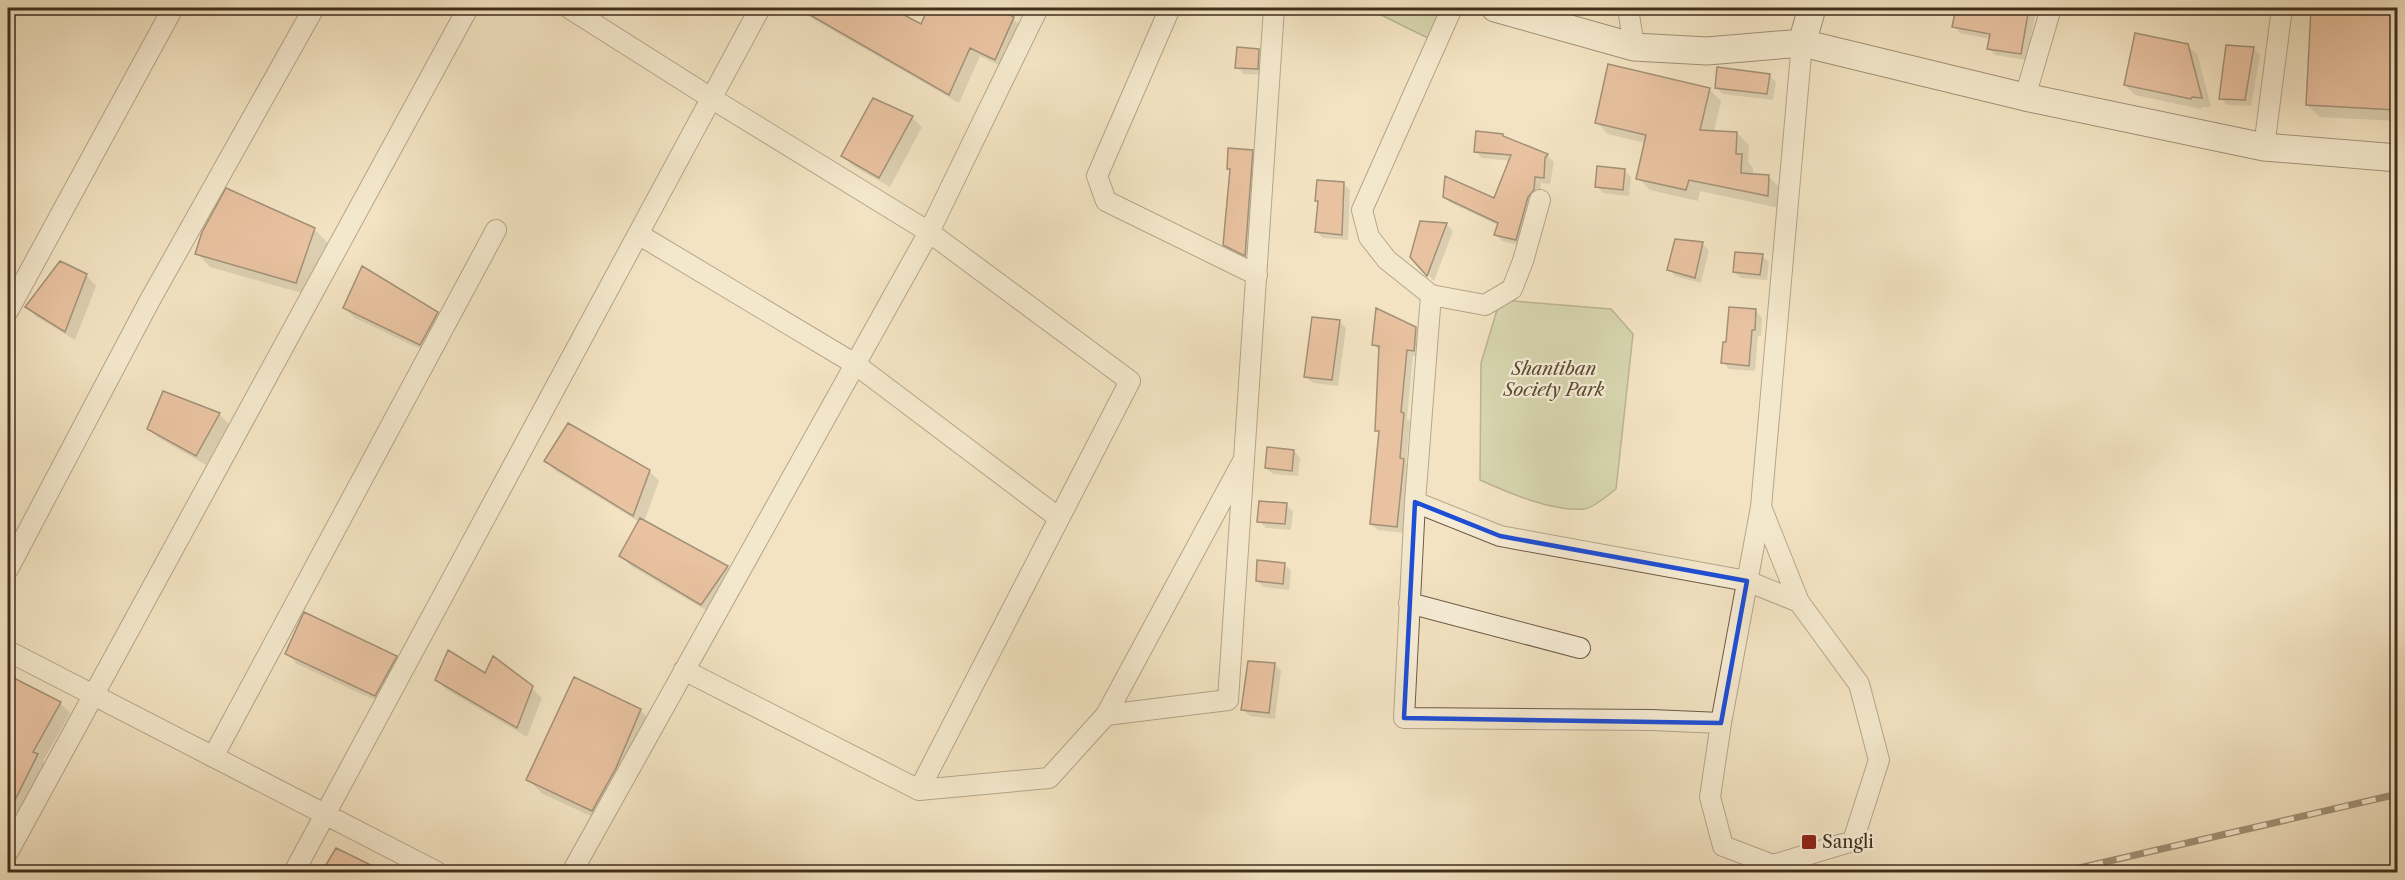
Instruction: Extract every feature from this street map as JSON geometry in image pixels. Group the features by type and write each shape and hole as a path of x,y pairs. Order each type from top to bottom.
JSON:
{"main road":[{"path":"1495,8 1634,47 1707,51 1802,43 2025,97 2264,147 2397,158"},
{"path":"1802,43 1812,8"}],"street":[{"path":"8,311 173,8"},
{"path":"8,569 150,300 314,8"},
{"path":"8,852 468,8"},
{"path":"569,8 929,232 1130,381 919,790"},
{"path":"294,873 760,8"},
{"path":"572,873 929,232 1038,8"},
{"path":"1170,8 1097,176 1106,201 1257,275"},
{"path":"1106,715 1228,700 1274,8"},
{"path":"1452,8 1362,210 1369,237 1387,260 1431,295 1485,305 1512,289 1523,261 1540,200"},
{"path":"1628,8 1634,47"},
{"path":"2025,97 2051,8"},
{"path":"2264,147 2282,8"},
{"path":"1761,507 1799,602 1858,684 1879,760 1853,841 1773,865 1723,846 1710,797 1721,723 1761,507 1802,43"},
{"path":"213,757 496,230"},
{"path":"638,234 855,364 1059,518"},
{"path":"1431,295 1415,502 1404,718 1651,720 1721,723"},
{"path":"684,670 919,790 1049,778 1106,715 1246,455"},
{"path":"1415,502 1500,536 1748,581 1799,602"},
{"path":"1409,603 1580,648"},
{"path":"8,651 437,873"}],"highlighted area":[{"path":"1415,502 1500,536 1747,581 1721,723 1404,718"}],"green space":[{"path":"1367,8 1437,8 1436,42"},
{"name":"Shantiban Society Park","path":"1500,300 1611,309 1633,334 1616,489 1592,506 1572,509 1545,505 1480,480 1481,363"}],"building":[{"path":"798,8 891,8 921,24 928,8 997,8 1014,17 995,60 970,48 949,95"},
{"path":"1956,8 2029,8 2021,54 1987,49 1990,34 1952,27"},
{"path":"2311,8 2397,9 2396,110 2306,105"},
{"path":"2135,33 2188,44 2202,98 2192,97 2191,99 2124,85"},
{"path":"2226,45 2254,47 2245,100 2219,99"},
{"path":"1237,47 1259,49 1258,69 1235,68"},
{"path":"1608,64 1710,88 1700,130 1737,132 1736,154 1742,154 1741,173 1769,175 1768,196 1689,180 1686,190 1636,179 1646,135 1595,123"},
{"path":"1717,67 1770,74 1767,94 1715,88"},
{"path":"873,98 913,116 879,178 841,156"},
{"path":"1476,131 1503,134 1503,136 1548,154 1545,158 1544,178 1535,177 1534,190 1528,197 1516,240 1494,235 1498,223 1443,197 1445,176 1494,198 1511,155 1474,152"},
{"path":"1228,148 1253,150 1245,256 1223,245 1230,169 1227,169"},
{"path":"1597,166 1625,169 1623,190 1595,187"},
{"path":"1317,180 1344,182 1342,235 1315,232 1318,201 1315,201"},
{"path":"226,188 315,228 296,283 195,254 202,232"},
{"path":"1420,221 1447,223 1427,276 1410,257"},
{"path":"1675,239 1703,242 1695,278 1667,270"},
{"path":"1735,252 1763,254 1760,275 1733,272"},
{"path":"60,261 87,274 65,332 25,307"},
{"path":"362,266 438,312 420,345 343,308"},
{"path":"1729,307 1756,309 1749,366 1721,363 1723,342 1726,342"},
{"path":"1376,308 1416,327 1414,351 1407,350 1401,412 1404,413 1400,458 1404,459 1397,527 1370,524 1379,431 1375,431 1379,346 1372,345"},
{"path":"1312,317 1340,320 1332,380 1304,377"},
{"path":"163,391 220,413 196,456 147,429"},
{"path":"568,423 650,470 633,516 544,461"},
{"path":"1267,447 1294,450 1292,471 1265,468"},
{"path":"1259,501 1287,503 1285,524 1257,522"},
{"path":"640,518 728,566 701,605 619,556"},
{"path":"1257,560 1285,563 1283,584 1256,581"},
{"path":"304,612 397,656 375,696 285,654"},
{"path":"448,650 485,673 493,656 533,686 517,728 435,680"},
{"path":"1248,661 1275,663 1269,713 1241,710"},
{"path":"8,675 61,702 33,752 38,754 8,814"},
{"path":"574,677 641,709 616,768 592,811 526,780"},
{"path":"336,848 387,873 321,873"}],"railway":[{"path":"2062,872 2398,794"},
{"path":"2372,872 2398,867"}],"place":[{"name":"Sangli","path":"1809,842"}]}
